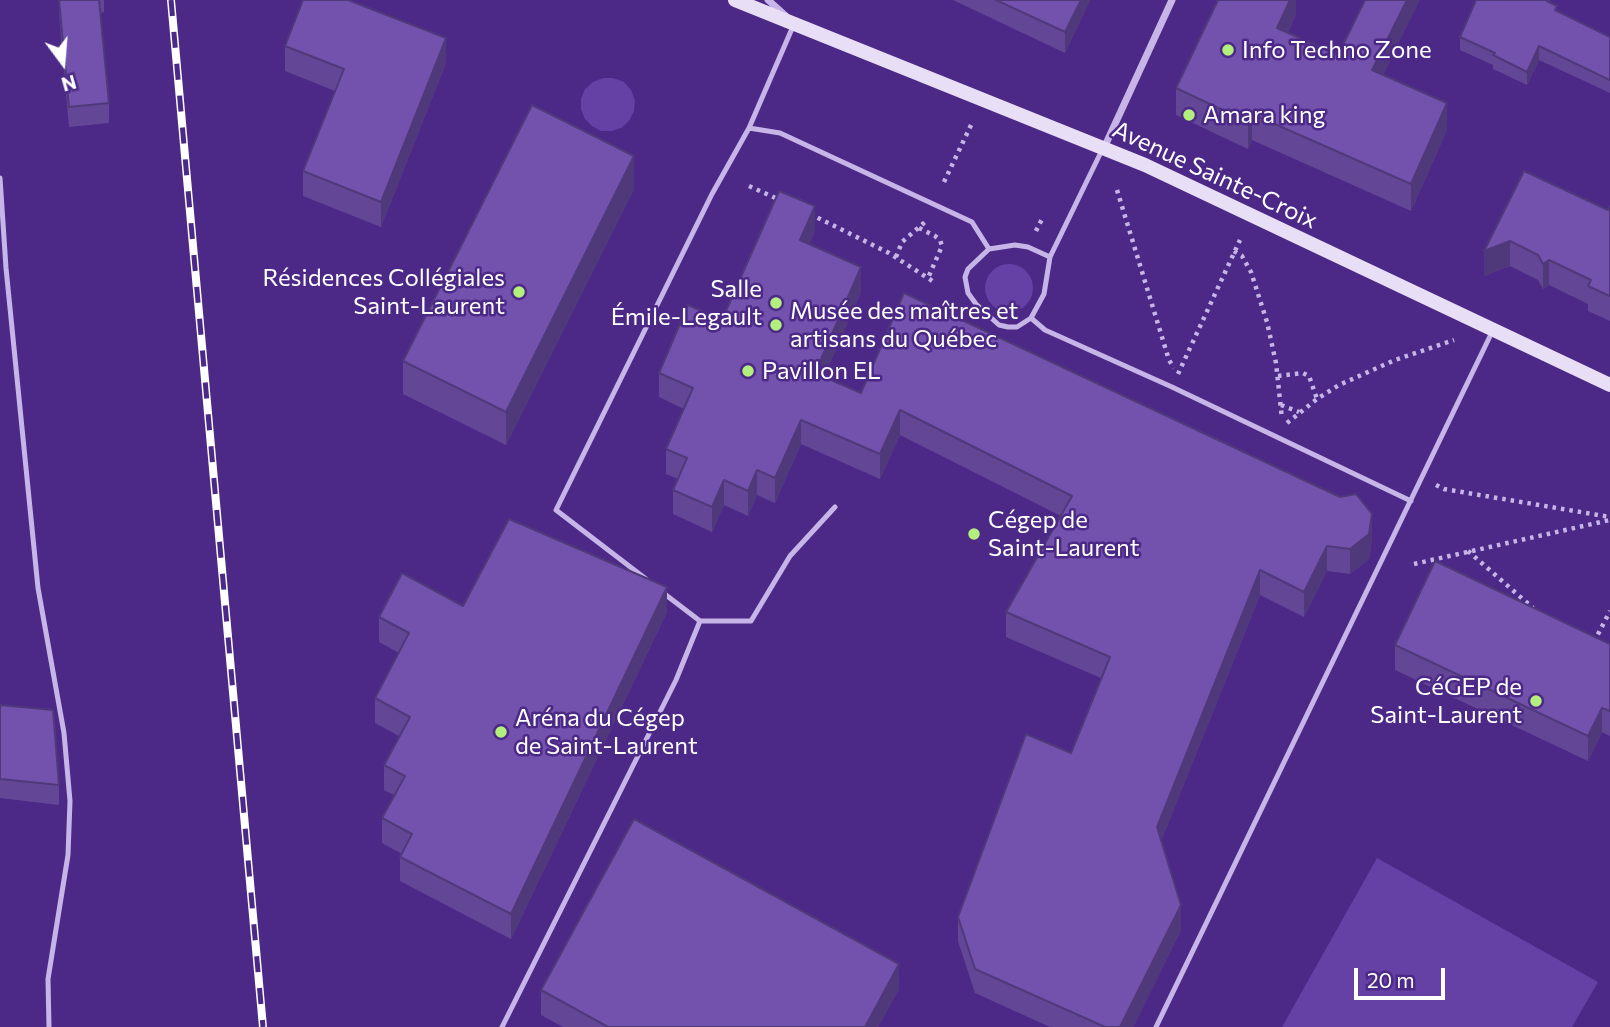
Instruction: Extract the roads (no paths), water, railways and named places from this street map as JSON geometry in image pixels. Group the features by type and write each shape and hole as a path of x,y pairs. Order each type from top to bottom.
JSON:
{"main road":[{"name":"Avenue Sainte-Croix","path":"735,0 1145,165 1610,384"}],"street":[{"name":"Avenue Sainte-Croix","path":"768,0 794,24"},
{"path":"1103,148 1172,0"}],"lane":[{"path":"649,582 556,510 712,194 749,128 794,24"},
{"path":"749,128 780,133 972,222 989,250"},
{"path":"1050,257 1028,247 1015,245 989,250 968,269 965,278 968,293 999,325 1017,327 1031,318 1044,294 1050,257 1103,148"},
{"path":"0,178 6,268 38,588 64,733 70,802 68,855 48,979 49,1027"},
{"path":"1031,318 1045,330 1172,387 1411,501"},
{"path":"1156,1027 1494,330"},
{"path":"659,590 701,621 751,621 790,556 835,507"},
{"path":"502,1027 652,729 701,621"}],"railway":[{"path":"171,0 263,1027"}],"place":[{"name":"Info Techno Zone","path":"1228,50"},
{"name":"Amara king","path":"1189,115"},
{"name":"Résidences Collégiales Saint-Laurent","path":"519,292"},
{"name":"Salle Émile-Legault","path":"776,303"},
{"name":"Musée des maîtres et artisans du Québec","path":"776,325"},
{"name":"Pavillon EL","path":"748,371"},
{"name":"Cégep de Saint-Laurent","path":"974,534"},
{"name":"CéGEP de Saint-Laurent","path":"1536,701"},
{"name":"Aréna du Cégep de Saint-Laurent","path":"501,732"}]}
